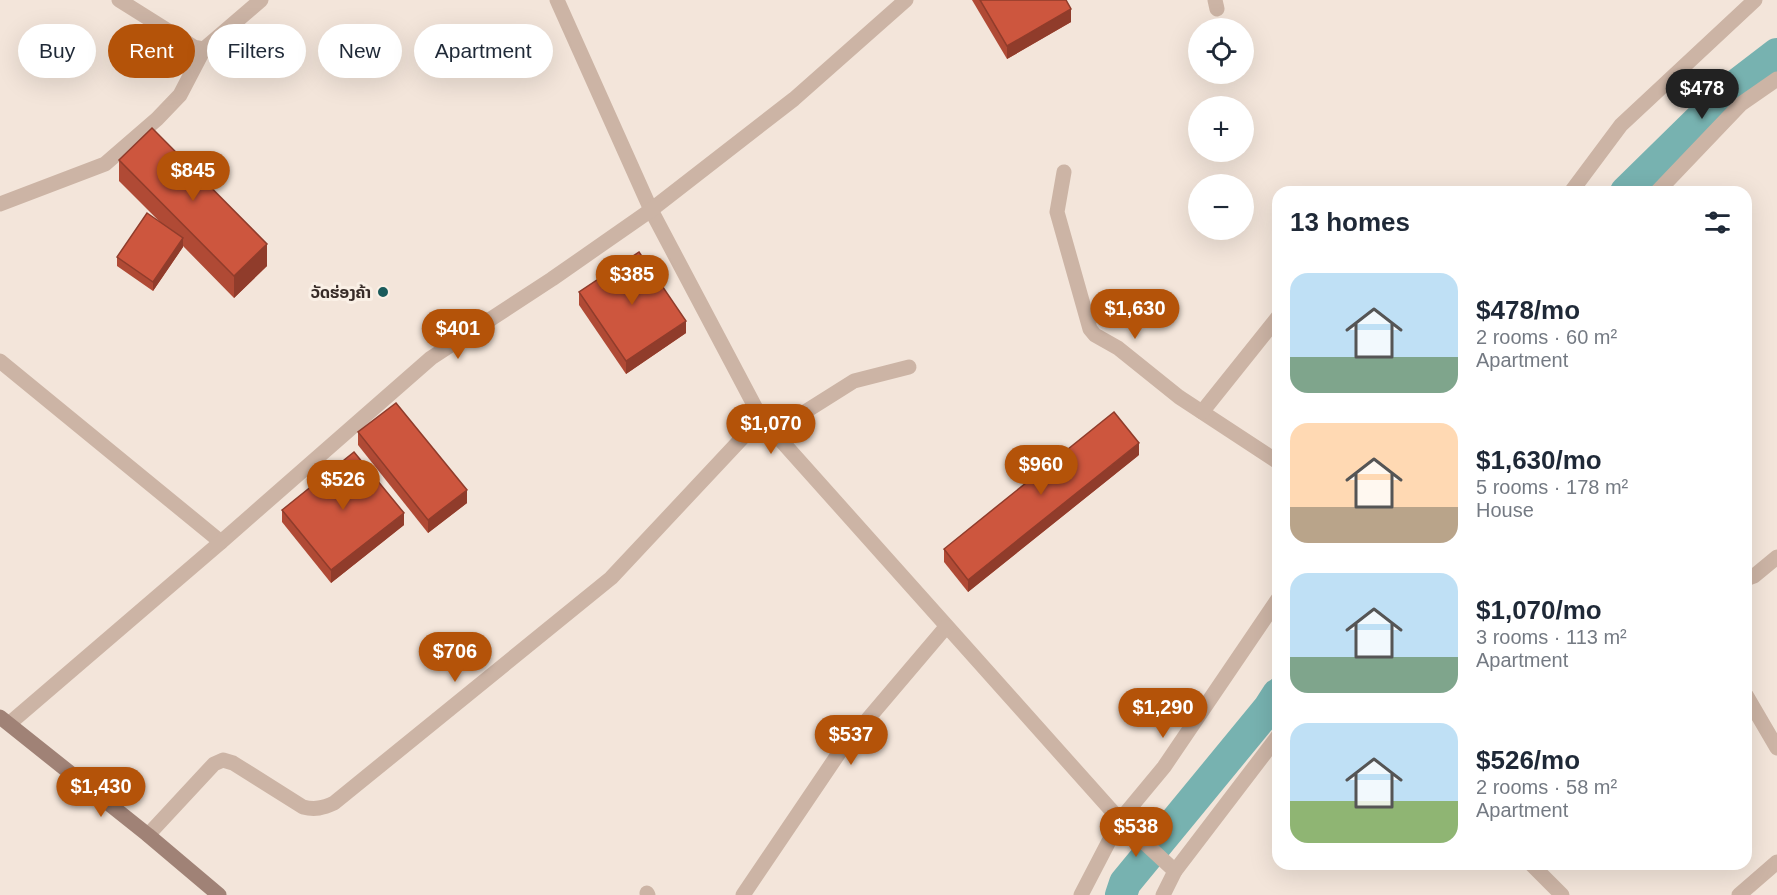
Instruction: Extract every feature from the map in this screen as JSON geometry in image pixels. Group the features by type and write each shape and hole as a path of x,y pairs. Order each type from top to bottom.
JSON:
{"street":[{"path":"119,0 194,47 204,49"},
{"path":"0,204 105,164 157,119 180,94 204,49 261,0"},
{"path":"557,0 651,210 761,418 1120,820 1175,871"},
{"path":"219,895 5,720 220,542 431,358 552,279 651,210 794,99 906,0"},
{"path":"1575,186 1621,125 1755,0"},
{"path":"1663,186 1740,104 1777,80"},
{"path":"1064,172 1057,212 1090,329 1095,335 1118,348 1179,397 1272,458"},
{"path":"1202,412 1272,324"},
{"path":"0,361 220,542"},
{"path":"773,432 854,381 909,367"},
{"path":"148,835 214,764 223,760 233,763 303,807 314,810 333,803 611,578 761,418"},
{"path":"1752,577 1777,557"},
{"path":"1081,895 1120,820 1164,767 1272,608"},
{"path":"743,895 839,753 946,627"},
{"path":"1752,706 1777,748"},
{"path":"1163,895 1175,871 1272,744"},
{"path":"1739,895 1777,862"},
{"path":"1537,870 1562,895"}],"building":[{"path":"980,0 1066,0 1071,9 1007,46"},
{"path":"152,128 267,244 234,276 119,160"},
{"path":"147,213 183,238 153,282 117,257"},
{"path":"639,252 686,321 626,361 579,292"},
{"path":"396,403 467,490 428,520 358,432"},
{"path":"1114,412 1139,443 968,580 944,549"},
{"path":"354,452 404,513 331,570 282,510"}],"waterway":[{"path":"1632,186 1730,90 1777,54"},
{"path":"1121,895 1125,883 1272,703"}],"place":[{"name":"ວັດຮ່ອງຄ້າ","path":"383,292"}]}
